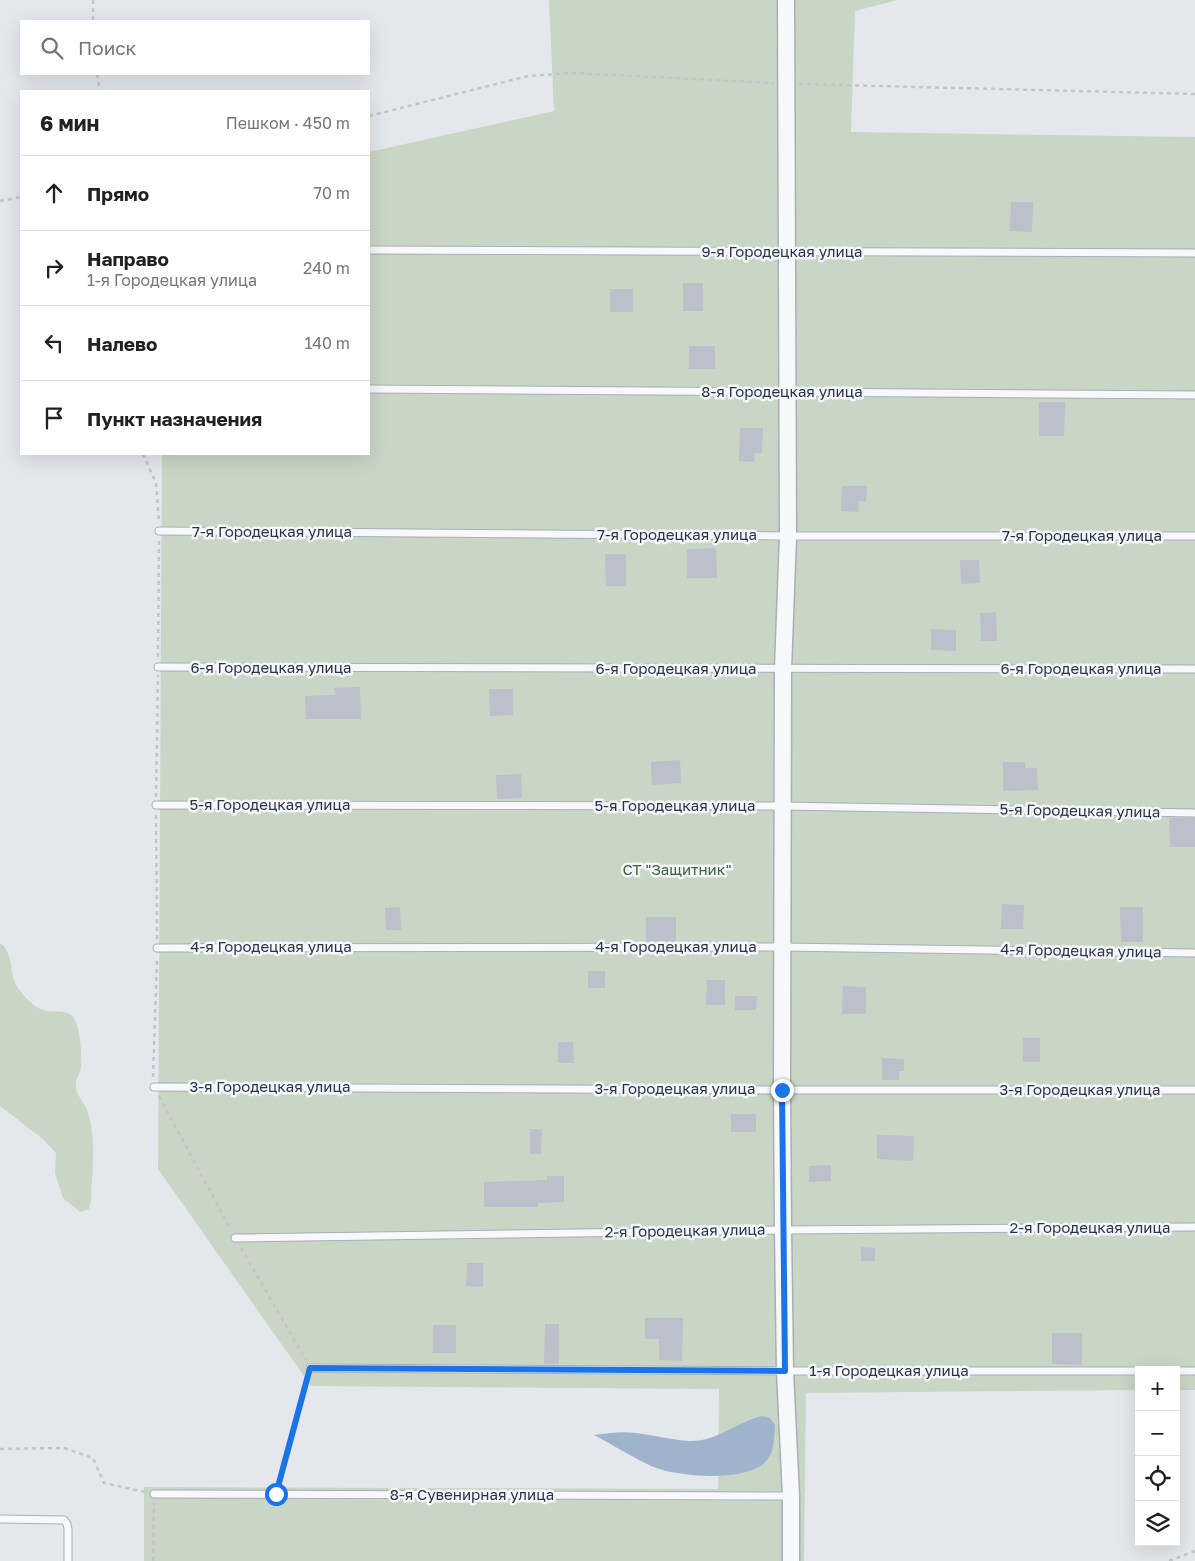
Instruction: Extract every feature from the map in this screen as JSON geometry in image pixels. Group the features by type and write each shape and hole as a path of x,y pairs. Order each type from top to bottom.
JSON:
{"street":[{"path":"786,0 788,536 783,669 782,1230 785,1371 791,1496 791,1561"}],"lane":[{"name":"9-я Городецкая улица","path":"370,250 1195,253"},
{"name":"8-я Городецкая улица","path":"370,389 1195,395"},
{"name":"7-я Городецкая улица","path":"159,531 788,536 1195,536"},
{"name":"6-я Городецкая улица","path":"158,668 1195,669"},
{"name":"5-я Городецкая улица","path":"156,805 783,806 1195,813"},
{"name":"4-я Городецкая улица","path":"158,948 783,947 1195,953"},
{"name":"3-я Городецкая улица","path":"154,1086 782,1090 1195,1090"},
{"name":"2-я Городецкая улица","path":"235,1238 782,1230 1195,1227"},
{"name":"1-я Городецкая улица","path":"310,1368 1135,1371"},
{"path":"1180,1370 1195,1370"},
{"name":"8-я Сувенирная улица","path":"154,1494 791,1496"},
{"path":"0,1519 64,1520 68,1529 68,1561"}],"path":[{"path":"93,0 93,20"},
{"path":"370,116 528,76 572,73 786,83 1195,94"},
{"path":"97,75 100,90"},
{"path":"0,201 20,197"},
{"path":"143,455 156,483 159,531 156,805 158,948 154,1086 235,1238 310,1368 276,1494"},
{"path":"0,1449 64,1448 93,1458 104,1483 154,1494 153,1561"},
{"path":"1169,1561 1195,1550"}],"green space":[{"name":"СТ \"Защитник\"","path":"549,0 898,0 855,11 851,132 1195,137 1195,1390 1180,1390 1180,1366 1135,1366 1135,1390 806,1393 804,1561 144,1561 144,1487 718,1489 719,1389 311,1386 158,1169 162,455 370,455 370,152 554,111"},
{"path":"0,943 8,952 15,983 26,998 43,1010 69,1014 75,1020 77,1026 81,1063 76,1089 87,1110 90,1121 93,1155 89,1209 80,1212 63,1198 55,1173 56,1153 44,1140 0,1106"}],"water":[{"path":"762,1416 770,1418 775,1425 770,1456 763,1464 753,1470 724,1475 692,1475 662,1470 594,1435 631,1432 689,1441 699,1440 718,1435"}],"building":[{"path":"1011,202 1033,202 1032,232 1010,231"},
{"path":"683,283 703,283 703,311 683,311"},
{"path":"610,289 633,289 633,312 610,312"},
{"path":"689,346 715,346 715,369 689,369"},
{"path":"1039,402 1065,402 1064,436 1039,436"},
{"path":"740,428 763,428 762,453 755,453 754,462 739,461"},
{"path":"842,486 867,486 866,502 859,501 858,512 841,511"},
{"path":"716,548 717,578 687,578 687,549"},
{"path":"605,554 626,554 626,586 606,586"},
{"path":"960,560 979,560 980,583 961,584"},
{"path":"996,612 997,641 981,641 980,613"},
{"path":"931,629 956,630 956,651 931,650"},
{"path":"360,687 361,719 306,719 305,696 335,695 334,688"},
{"path":"489,689 513,689 513,715 490,716"},
{"path":"680,760 681,783 652,785 651,762"},
{"path":"1003,762 1025,762 1025,768 1037,768 1038,790 1003,791"},
{"path":"521,774 522,798 497,799 496,775"},
{"path":"1169,818 1195,818 1195,847 1170,847"},
{"path":"1002,904 1024,905 1023,929 1001,929"},
{"path":"400,907 401,930 386,930 385,908"},
{"path":"1120,907 1143,907 1143,942 1121,942"},
{"path":"646,917 676,917 676,942 646,941"},
{"path":"588,971 605,971 605,988 588,988"},
{"path":"707,980 725,980 725,1005 706,1005"},
{"path":"843,986 866,987 866,1014 842,1014"},
{"path":"735,996 757,996 756,1010 735,1010"},
{"path":"1023,1038 1040,1038 1040,1062 1023,1062"},
{"path":"558,1042 573,1042 574,1063 558,1063"},
{"path":"882,1058 904,1059 904,1071 899,1071 899,1080 882,1080"},
{"path":"731,1114 756,1114 756,1132 731,1132"},
{"path":"530,1129 542,1129 541,1154 530,1154"},
{"path":"877,1135 914,1136 913,1161 877,1159"},
{"path":"831,1165 831,1181 809,1182 809,1166"},
{"path":"547,1176 564,1176 564,1202 538,1203 538,1207 484,1207 484,1182 547,1180"},
{"path":"861,1247 875,1248 875,1261 861,1261"},
{"path":"467,1263 483,1263 483,1287 466,1286"},
{"path":"645,1318 683,1318 682,1361 659,1360 659,1339 645,1339"},
{"path":"545,1324 559,1324 559,1364 544,1364"},
{"path":"433,1325 456,1325 456,1353 433,1353"},
{"path":"1052,1333 1082,1333 1082,1365 1052,1364"}],"route":[{"path":"276,1494 310,1368 785,1371 782,1090"}]}
